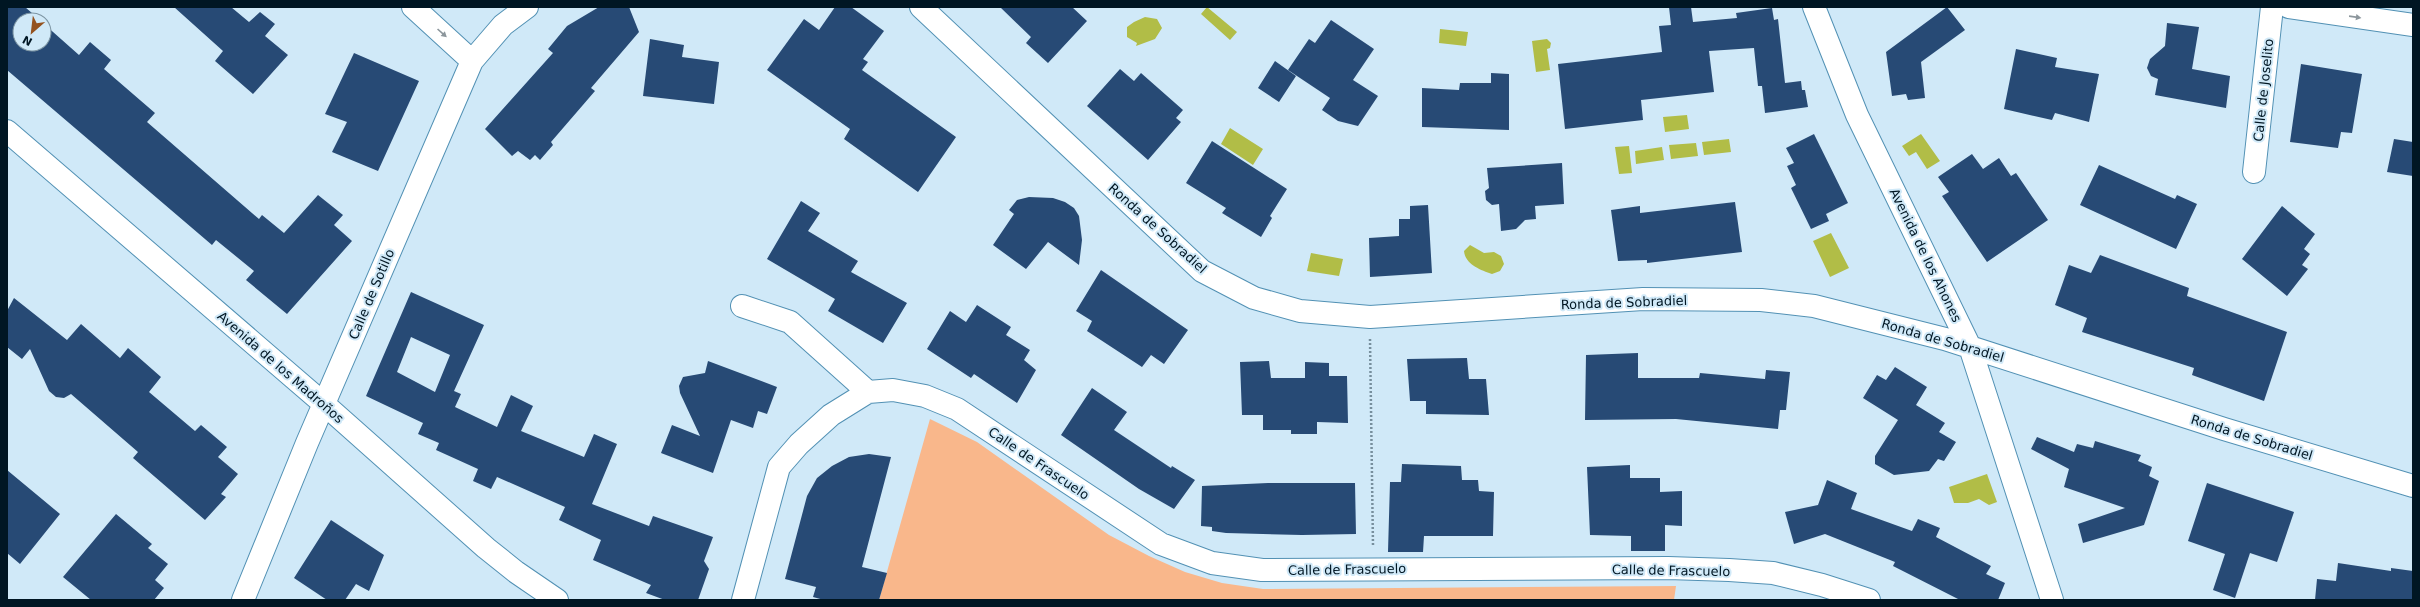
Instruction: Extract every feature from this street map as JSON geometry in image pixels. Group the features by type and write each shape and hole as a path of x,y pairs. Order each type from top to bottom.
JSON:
{"street":[{"path":"413,7 472,61"},
{"name":"Calle de Sotillo","path":"243,600 324,404 472,61 503,26 527,7"},
{"name":"Ronda de Sobradiel","path":"921,7 1202,271 1254,298 1300,311 1370,317 1643,299 1761,300 1814,306 1908,328 2224,429 2413,486"},
{"name":"Avenida de los Ahones","path":"1814,7 1857,115 1970,347 2052,600"},
{"name":"Calle de Joselito","path":"2254,172 2272,7"},
{"path":"2289,7 2413,25"},
{"name":"Avenida de los Madroños","path":"7,131 324,404 486,548 516,572 557,600"},
{"path":"742,306 790,322 834,358 868,392"},
{"name":"Calle de Frascuelo","path":"743,600 780,468 799,444 830,415 868,392 893,390 925,396 957,408 1162,544 1212,563 1262,570 1668,568 1773,573 1822,584 1869,600"}],"path":[{"path":"1370,317 1373,569"}],"shaded area":[{"path":"1207,7 1237,32 1230,40 1201,14"},
{"path":"1145,17 1157,19 1162,28 1155,39 1136,46 1137,43 1127,37 1127,27"},
{"path":"1440,29 1468,32 1466,46 1439,43"},
{"path":"1547,39 1551,43 1550,48 1547,49 1550,70 1536,72 1532,41"},
{"path":"1687,115 1689,129 1665,132 1663,117"},
{"path":"1230,128 1263,149 1253,165 1221,144"},
{"path":"1921,134 1940,161 1927,169 1916,152 1909,156 1902,146"},
{"path":"1729,139 1731,152 1704,155 1702,142"},
{"path":"1696,143 1698,156 1671,159 1669,145"},
{"path":"1629,146 1632,173 1619,174 1615,147"},
{"path":"1662,147 1664,160 1636,164 1635,151"},
{"path":"1831,233 1849,268 1830,277 1813,241"},
{"path":"1470,245 1484,253 1494,252 1501,256 1504,264 1500,271 1492,274 1470,263 1465,256 1464,251"},
{"path":"1311,253 1343,259 1339,276 1307,271"},
{"path":"930,419 977,442 1109,535 1149,556 1185,572 1222,583 1263,589 1676,586 1674,600 879,600"},
{"path":"1987,474 1997,502 1989,505 1979,499 1968,503 1954,503 1949,487"}],"building":[{"path":"7,7 25,7 31,12 12,12 12,52 52,52 52,31 79,55 90,42 111,60 104,69 155,113 147,122 259,219 262,215 284,233 318,195 343,215 334,225 352,241 287,314 246,280 254,271 216,240 212,245 7,70"},
{"path":"174,7 231,7 249,22 260,12 275,24 265,36 288,55 253,94 215,61 223,51"},
{"path":"599,7 629,7 639,32 591,88 595,91 551,142 553,145 540,160 535,155 530,160 518,151 512,156 485,129 553,53 548,49 567,26"},
{"path":"835,7 851,7 884,31 863,59 868,62 862,70 956,137 918,192 844,139 850,129 767,70 804,19 819,30"},
{"path":"1000,7 1072,7 1087,21 1048,63 1026,43 1031,37"},
{"path":"1669,7 1691,7 1693,22 1737,18 1736,13 1772,8 1774,20 1778,19 1785,83 1801,81 1802,90 1805,90 1808,107 1765,113 1762,86 1758,86 1754,48 1709,51 1714,92 1641,100 1643,120 1565,129 1558,64 1662,52 1659,26 1671,25"},
{"path":"1947,7 1965,30 1921,62 1925,98 1908,100 1906,94 1892,96 1886,52"},
{"path":"1331,20 1374,49 1353,80 1378,96 1358,126 1338,121 1322,110 1330,98 1288,70 1309,39 1315,43"},
{"path":"2167,23 2199,27 2192,69 2230,76 2226,108 2155,95 2158,79 2151,76 2147,68 2150,59 2165,46"},
{"path":"650,39 684,45 682,57 719,62 714,104 643,96"},
{"path":"2016,49 2057,58 2055,67 2099,74 2089,122 2055,113 2052,120 2004,109"},
{"path":"354,53 419,81 378,171 332,152 347,122 325,114"},
{"path":"1275,61 1296,76 1279,102 1258,88"},
{"path":"2301,64 2362,74 2352,133 2341,132 2338,148 2290,142"},
{"path":"1120,69 1134,81 1141,73 1183,110 1176,118 1181,122 1148,160 1087,106"},
{"path":"1491,73 1509,74 1509,130 1422,127 1422,88 1459,90 1460,83 1491,83"},
{"path":"1814,134 1848,203 1826,214 1829,221 1811,229 1791,188 1796,185 1787,166 1794,163 1786,148"},
{"path":"2394,139 2413,142 2413,176 2387,172"},
{"path":"1212,141 1287,189 1270,216 1272,218 1261,237 1222,213 1226,208 1186,183"},
{"path":"1972,154 1983,169 1999,158 2011,176 2016,173 2048,220 1987,262 1942,196 1949,192 1938,177"},
{"path":"1562,163 1564,204 1535,206 1536,219 1525,220 1516,229 1501,231 1499,204 1492,205 1486,200 1485,191 1489,188 1487,168"},
{"path":"2099,165 2175,199 2177,195 2197,204 2176,249 2080,205"},
{"path":"1029,197 1053,198 1065,202 1074,208 1079,216 1082,240 1079,265 1048,242 1026,269 993,245 1014,214 1009,210 1017,200"},
{"path":"801,201 820,213 808,231 858,261 851,272 907,303 883,343 828,311 835,299 767,259"},
{"path":"1735,202 1742,252 1647,263 1647,260 1618,261 1611,210 1640,206 1640,213"},
{"path":"1428,205 1432,273 1370,277 1369,238 1399,236 1399,219 1410,219 1410,206"},
{"path":"2282,206 2315,234 2304,249 2310,254 2302,265 2308,269 2287,296 2242,259"},
{"path":"2100,255 2189,288 2187,296 2287,332 2264,401 2192,375 2194,368 2082,332 2087,318 2055,305 2069,265 2091,273"},
{"path":"1101,270 1188,330 1164,364 1151,355 1142,367 1087,331 1092,321 1076,311"},
{"path":"411,292 484,325 454,391 461,394 455,407 497,427 511,395 533,406 521,431 584,457 594,434 617,444 592,504 649,526 653,516 713,537 704,561 709,569 698,600 665,600 646,593 651,585 593,560 601,540 559,520 565,507 497,477 491,489 473,481 478,469 436,450 439,443 418,434 423,423 366,396","holes":["411,337 450,355 435,392 397,372"]},
{"path":"14,298 67,340 81,324 120,358 128,348 161,377 149,392 195,431 201,425 227,447 218,457 238,474 221,494 226,497 205,520 133,458 138,452 71,394 64,398 56,397 49,391 30,349 22,359 7,347 7,311"},
{"path":"977,305 1011,327 1006,335 1030,350 1024,360 1036,370 1017,403 974,374 971,378 927,349 950,311 966,322"},
{"path":"1638,353 1638,378 1699,378 1700,373 1765,379 1766,370 1790,372 1786,410 1780,410 1778,429 1676,419 1585,420 1586,355"},
{"path":"1467,358 1469,379 1486,379 1489,415 1426,414 1426,401 1410,401 1407,359"},
{"path":"708,361 777,387 767,414 758,411 753,428 731,420 713,473 661,453 672,425 700,436 680,393 679,386 683,377 705,373"},
{"path":"1269,361 1271,378 1305,378 1305,362 1329,363 1329,376 1347,376 1348,423 1317,422 1317,434 1291,434 1291,430 1263,430 1263,415 1242,415 1240,362"},
{"path":"1895,367 1927,387 1916,405 1945,423 1939,432 1956,442 1944,461 1938,459 1929,471 1894,475 1875,464 1875,456 1898,420 1863,398 1877,375 1886,380"},
{"path":"1092,388 1127,412 1114,430 1171,468 1172,466 1195,480 1174,509 1139,489 1061,435"},
{"path":"2037,437 2074,452 2077,444 2093,448 2095,441 2141,455 2138,461 2152,467 2149,476 2159,481 2144,525 2083,543 2078,524 2125,508 2064,487 2069,469 2031,449"},
{"path":"869,454 891,457 862,567 887,573 879,600 824,600 813,597 816,587 785,579 807,496 817,478 832,466 849,457"},
{"path":"1402,464 1461,466 1462,480 1478,480 1479,491 1494,492 1493,536 1424,536 1423,552 1388,552 1390,482 1401,482"},
{"path":"1630,465 1630,478 1660,478 1660,492 1682,491 1682,526 1665,525 1665,551 1631,551 1631,536 1590,535 1587,467"},
{"path":"7,470 60,514 20,564 7,553"},
{"path":"1827,480 1857,493 1851,509 1912,531 1918,519 1940,528 1936,537 1991,566 1986,574 2005,583 1998,600 1960,600 1893,566 1895,562 1825,534 1794,544 1785,512 1818,505"},
{"path":"1268,483 1355,483 1356,534 1302,535 1226,533 1212,531 1212,527 1201,526 1202,486"},
{"path":"2207,483 2294,512 2277,562 2250,553 2235,598 2213,590 2225,554 2188,541"},
{"path":"116,514 152,544 148,548 168,564 155,580 164,588 154,600 91,600 63,577"},
{"path":"331,520 384,555 369,591 356,584 345,600 327,600 294,578"},
{"path":"2338,563 2391,571 2391,568 2413,571 2413,600 2315,600 2317,579 2336,581"}]}
